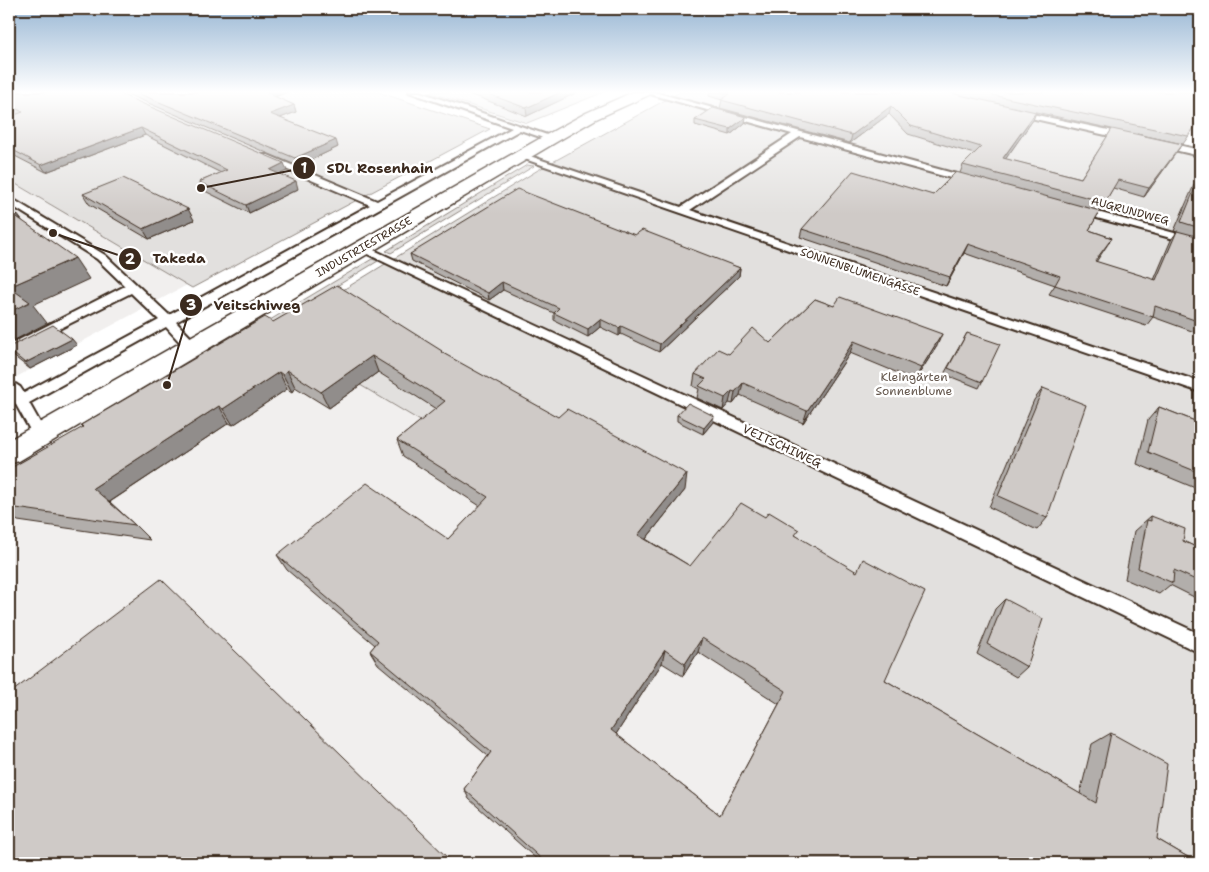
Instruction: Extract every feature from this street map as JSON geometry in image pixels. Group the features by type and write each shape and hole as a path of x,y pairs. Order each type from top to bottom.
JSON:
{"street":[{"name":"INDUSTRIESTRASSE","path":"9,453 561,133"}],"lane":[{"path":"21,402 511,133"},
{"path":"535,133 552,138"},
{"path":"793,133 980,183"},
{"path":"1110,133 1134,138"},
{"path":"682,211 744,168 798,134"},
{"path":"1153,142 1200,153"},
{"path":"259,154 378,205"},
{"name":"SONNENBLUMENGASSE","path":"521,156 1200,387"},
{"path":"9,200 101,257 168,321 192,347"},
{"name":"AUGRUNDWEG","path":"1066,206 1200,243"},
{"name":"VEITSCHIWEG","path":"364,248 1200,644"},
{"path":"9,350 133,287"},
{"path":"9,385 15,390 40,435"}],"shaded area":[{"path":"9,180 187,285 9,381"},
{"path":"273,333 1161,863 9,863 9,495"}],"green space":[{"path":"9,133 483,133 192,288 9,180"},
{"name":"Kleingärten Sonnenblume","path":"606,133 1101,133 1200,155 1200,863 1161,863 273,333 538,170"},
{"path":"527,165 534,166 391,253 386,251"},
{"path":"372,259 378,261 266,329 260,326"}],"building":[{"path":"9,133 128,133 41,165 9,148"},
{"path":"151,133 212,133 284,163 270,170 296,181 246,205 199,182 227,170"},
{"path":"234,133 317,133 336,140 295,158"},
{"path":"933,133 1021,133 1003,158 1081,178 1110,133 1129,133 1182,144 1149,188 1118,180 1105,202 963,165 981,147"},
{"path":"1172,133 1190,133 1188,136"},
{"path":"853,171 933,195 956,172 1100,211 1089,230 1112,238 1095,261 1156,280 1177,231 1200,237 1200,322 1155,306 1153,317 1055,285 1060,276 968,244 950,277 802,229"},
{"path":"1200,176 1200,228 1181,222"},
{"path":"123,178 188,209 143,229 83,194"},
{"path":"517,189 635,235 642,230 740,268 660,344 621,326 619,328 600,319 588,329 554,313 559,308 502,282 488,293 410,254"},
{"path":"9,208 17,214 14,215 75,258 9,287"},
{"path":"337,285 441,352 558,417 567,409 687,474 638,535 690,566 741,503 765,517 769,512 799,530 795,535 857,572 863,559 925,592 885,680 1096,803 1111,733 1167,764 1157,839 1198,863 546,863 464,789 491,752 370,651 378,641 277,555 367,483 448,539 488,497 397,440 445,401 372,356 321,392 287,370 283,375 279,372 223,409 219,406 93,488 135,525 9,507 9,469 83,427 81,425 265,317 273,322","holes":["702,638 786,691 720,815 611,730 665,650 685,664"]},
{"path":"9,287 30,302 9,312"},
{"path":"840,297 942,334 921,368 854,341 807,411 743,383 735,392 732,391 725,398 699,386 706,379 695,374 718,349 729,354 753,328 770,343 815,299 834,306"},
{"path":"53,325 72,339 25,363 9,350 9,347"},
{"path":"967,333 1000,344 982,382 948,368"},
{"path":"1043,388 1086,405 1047,518 998,496"},
{"path":"688,403 714,416 704,428 677,415"},
{"path":"1159,407 1200,423 1200,473 1148,452"},
{"path":"1151,516 1185,529 1183,541 1200,549 1200,582 1174,570 1173,583 1138,568 1147,520 1151,521"},
{"path":"161,579 453,863 9,863 9,694"},
{"path":"1005,599 1043,619 1027,667 987,644"}],"place":[{"name":"SDL Rosenhain","path":"201,188"},
{"name":"Takeda","path":"53,233"},
{"name":"Veitschiweg","path":"167,385"}]}
